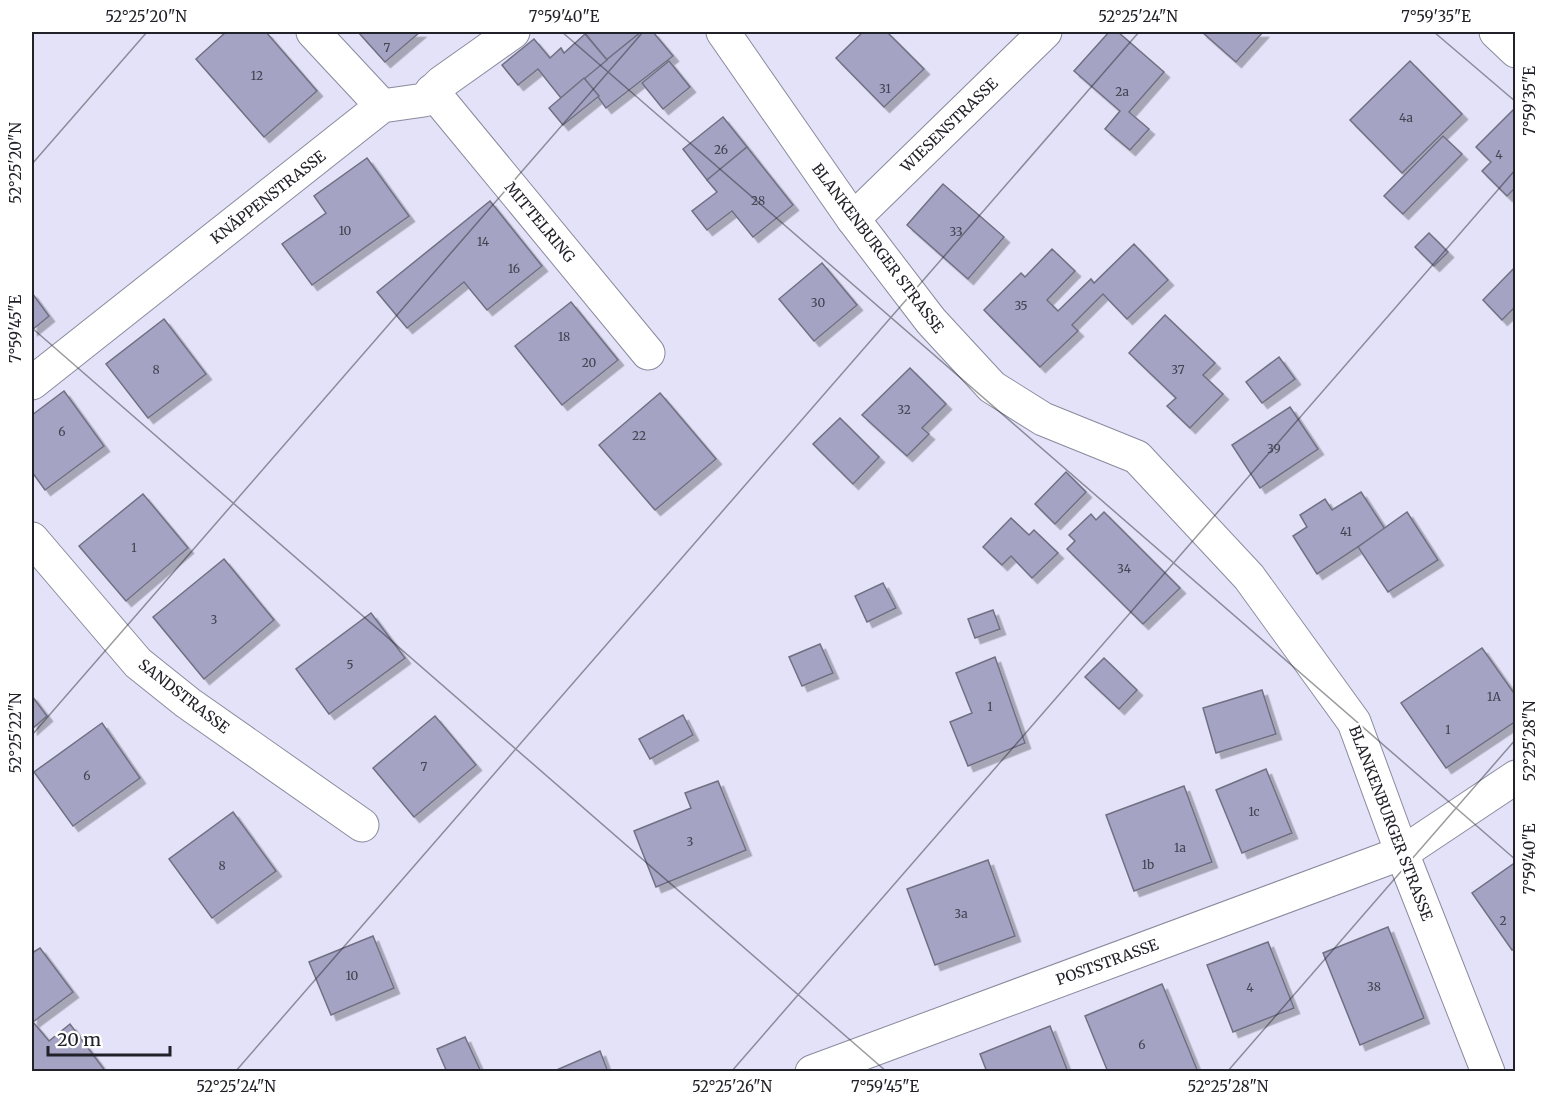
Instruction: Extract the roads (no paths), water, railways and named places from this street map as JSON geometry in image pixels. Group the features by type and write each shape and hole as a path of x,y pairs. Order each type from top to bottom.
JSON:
{"street":[{"path":"313,32 382,106"},
{"name":"KNÄPPENSTRASSE","path":"32,383 382,106 424,99 513,32"},
{"name":"BLANKENBURGER STRASSE","path":"723,32 853,219 932,321 992,387 1043,419 1137,457 1249,577 1354,722 1488,1071"},
{"name":"WIESENSTRASSE","path":"853,219 1045,32"},
{"path":"1496,32 1515,51"},
{"name":"MITTELRING","path":"432,91 648,353"},
{"name":"SANDSTRASSE","path":"32,539 138,663 188,703 362,825"},
{"name":"POSTSTRASSE","path":"812,1071 1402,852 1515,777"}]}
